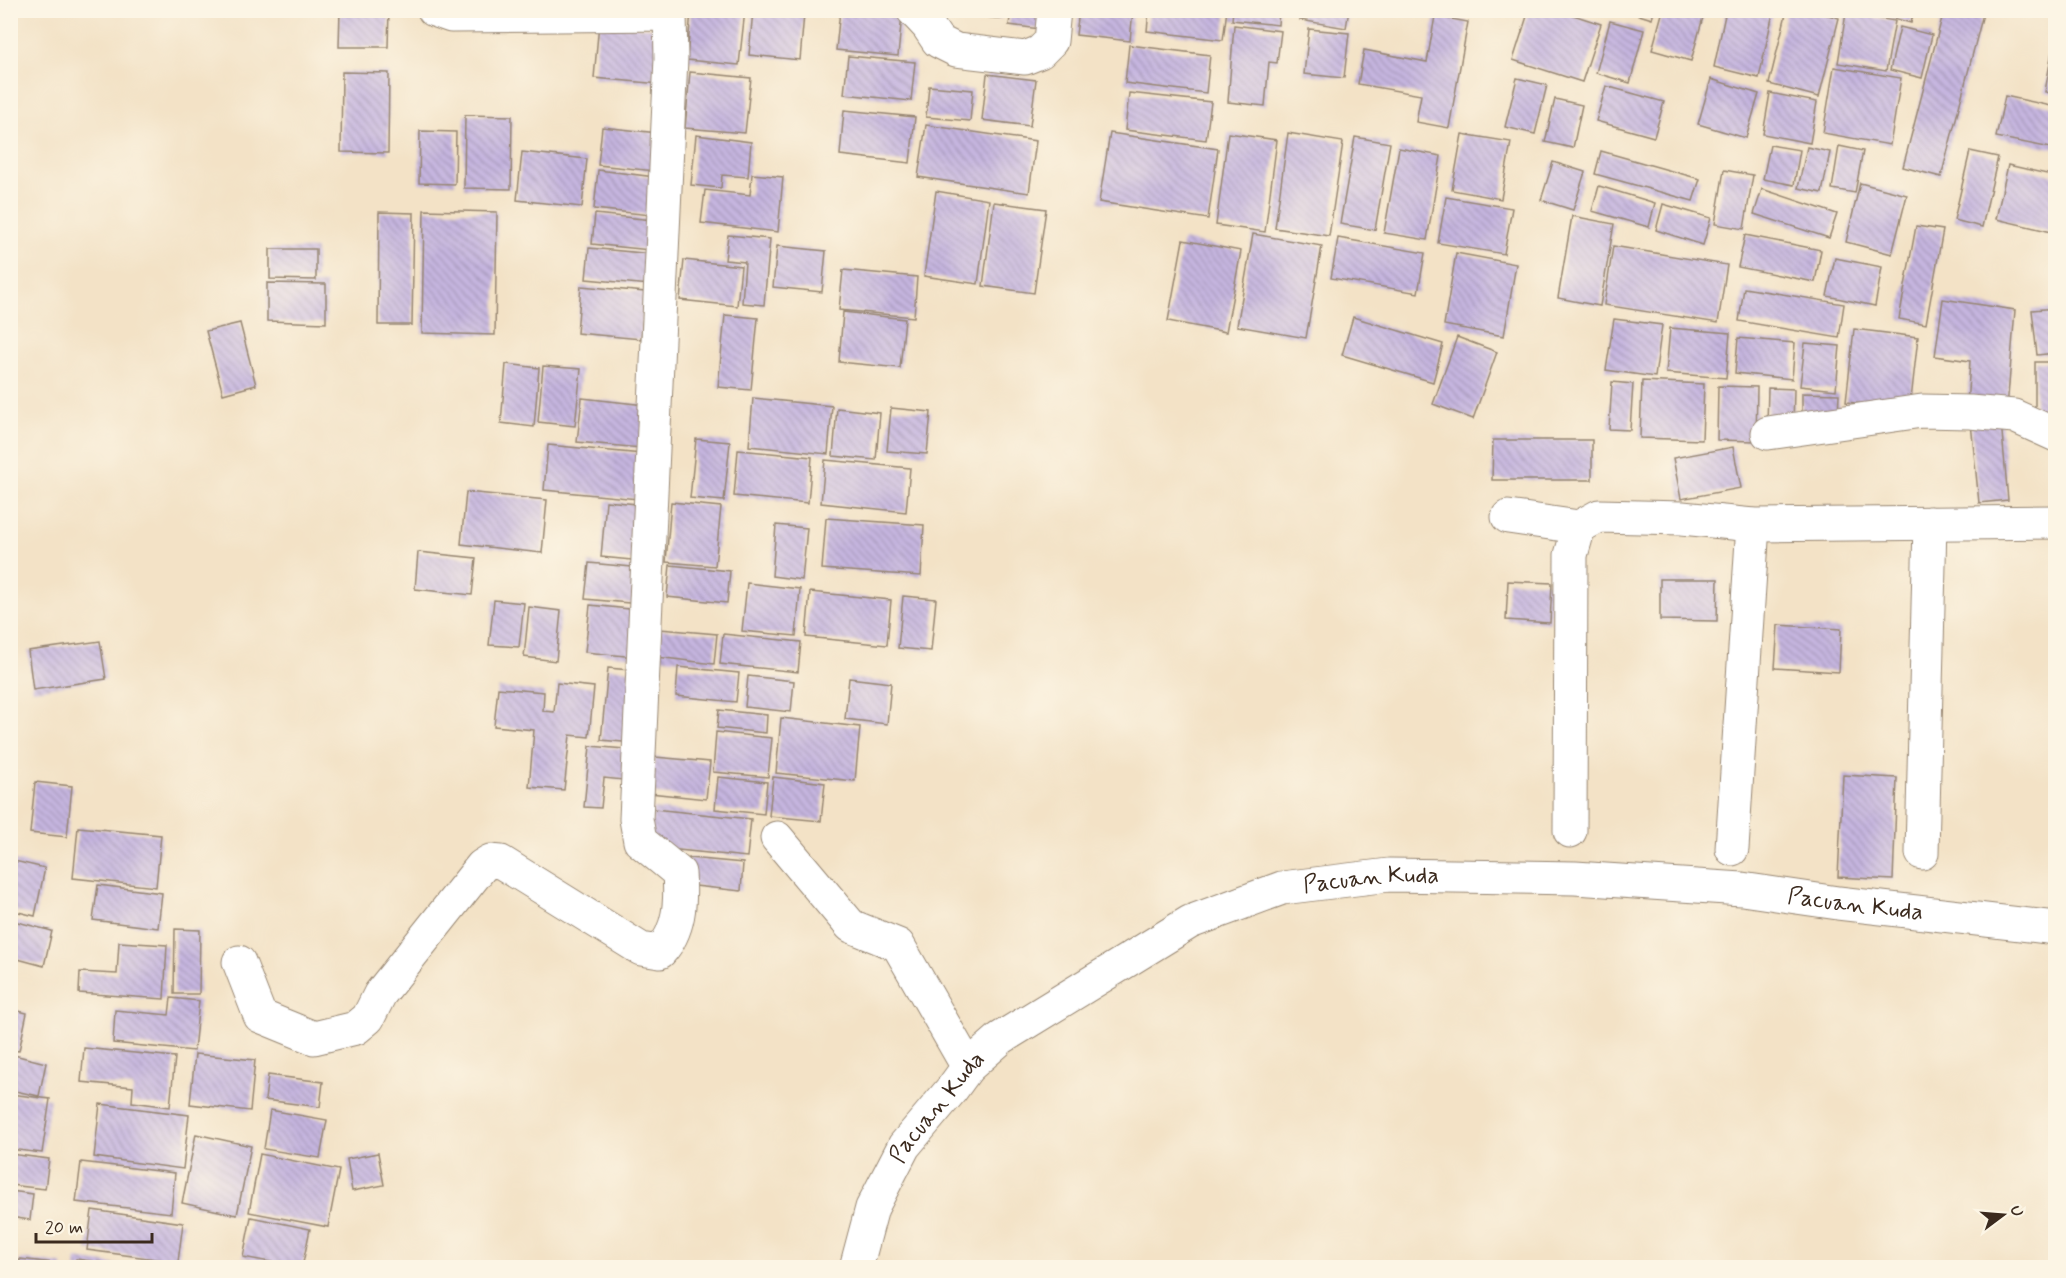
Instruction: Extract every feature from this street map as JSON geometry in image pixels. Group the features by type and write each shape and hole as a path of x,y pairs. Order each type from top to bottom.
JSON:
{"street":[{"path":"239,962 260,1016 314,1038 356,1028 368,1018 380,993 398,970 482,866 490,861 501,862 641,949 660,952 675,931 681,897 679,873 640,841 636,819 671,12 452,16 434,10"},
{"path":"913,10 938,41 956,50 1025,58 1040,52 1051,41 1054,10"},
{"path":"1768,433 1922,411 2014,416 2055,435"},
{"path":"1508,517 1579,527 1599,516 1682,518 1753,525 2055,522"},
{"path":"1922,853 1930,523"},
{"path":"1732,849 1753,525"},
{"path":"1570,831 1571,555 1579,527"},
{"path":"777,838 851,926 898,945 968,1067"},
{"name":"Pacuan Kuda","path":"856,1268 872,1208 904,1146 968,1067 1001,1038 1190,922 1282,888 1389,875 1575,878 1742,889 1838,903 2055,928"}],"building":[{"path":"340,10 389,10 388,47 339,47"},
{"path":"691,10 745,10 739,65 687,60"},
{"path":"753,10 804,14 800,60 749,55"},
{"path":"840,10 902,14 898,56 836,50"},
{"path":"944,10 1002,10 1001,19 944,12"},
{"path":"1011,10 1049,10 1047,30 1009,25"},
{"path":"1079,10 1133,10 1130,41 1076,35"},
{"path":"1149,10 1227,10 1223,40 1147,31"},
{"path":"1233,10 1279,10 1278,25 1232,20"},
{"path":"1302,10 1349,10 1346,28 1300,20"},
{"path":"1529,10 1558,10 1601,24 1582,82 1513,60"},
{"path":"1623,10 1654,10 1652,19"},
{"path":"1663,10 1705,10 1691,61 1652,50"},
{"path":"1726,10 1764,10 1773,13 1759,78 1714,67"},
{"path":"1787,10 1810,10 1839,18 1819,97 1769,84"},
{"path":"1865,10 1914,10 1911,23"},
{"path":"1944,10 1984,10 1941,177 1903,167"},
{"path":"1846,13 1895,21 1886,71 1838,63"},
{"path":"1435,16 1468,22 1449,128 1416,122 1421,95 1358,84 1364,50 1427,62"},
{"path":"1610,21 1644,30 1630,83 1596,73"},
{"path":"599,23 666,30 660,84 594,78"},
{"path":"1234,25 1281,31 1277,63 1269,62 1265,106 1228,102"},
{"path":"1900,27 1932,35 1922,78 1890,70"},
{"path":"1309,29 1349,33 1344,78 1304,74"},
{"path":"2054,39 2056,39 2056,94 2045,92"},
{"path":"1129,45 1210,55 1206,93 1125,83"},
{"path":"848,56 915,62 911,101 844,94"},
{"path":"1834,67 1901,78 1890,145 1823,133"},
{"path":"342,72 389,73 388,153 341,152"},
{"path":"690,72 751,78 745,133 685,128"},
{"path":"987,74 1036,80 1030,126 982,120"},
{"path":"1517,78 1547,85 1535,134 1505,127"},
{"path":"1711,79 1759,94 1746,138 1698,124"},
{"path":"929,86 973,90 970,121 926,117"},
{"path":"1606,86 1664,102 1654,137 1596,121"},
{"path":"1129,93 1211,102 1206,140 1125,130"},
{"path":"1770,93 1817,102 1810,143 1763,134"},
{"path":"2005,96 2056,107 2056,149 1996,137"},
{"path":"1555,99 1582,105 1573,148 1545,142"},
{"path":"844,110 915,117 910,163 840,155"},
{"path":"465,115 512,116 511,189 464,188"},
{"path":"926,125 1036,141 1029,193 918,177"},
{"path":"602,127 658,133 655,171 598,165"},
{"path":"420,131 456,132 455,184 419,183"},
{"path":"1110,133 1218,149 1208,219 1099,202"},
{"path":"1228,133 1277,140 1265,232 1216,225"},
{"path":"1288,133 1343,142 1329,236 1275,228"},
{"path":"1462,134 1511,142 1501,199 1452,190"},
{"path":"696,135 751,142 748,177 722,175 721,188 691,185"},
{"path":"1355,137 1390,143 1375,230 1340,224"},
{"path":"1770,145 1800,150 1794,185 1763,179"},
{"path":"1839,146 1863,151 1855,193 1832,189"},
{"path":"1807,147 1830,152 1822,193 1798,188"},
{"path":"1399,148 1441,156 1427,240 1384,233"},
{"path":"1601,151 1700,179 1693,201 1595,174"},
{"path":"1970,151 1998,157 1982,227 1954,220"},
{"path":"522,152 587,159 582,207 517,200"},
{"path":"1553,162 1585,172 1573,210 1541,200"},
{"path":"2008,165 2056,176 2056,233 1996,219"},
{"path":"598,170 655,177 651,215 594,209"},
{"path":"1724,170 1753,175 1744,229 1715,224"},
{"path":"752,174 783,177 778,232 701,223 705,190 750,195"},
{"path":"1860,183 1907,195 1892,254 1846,242"},
{"path":"1599,186 1655,203 1649,227 1592,211"},
{"path":"1762,189 1837,214 1829,238 1754,214"},
{"path":"936,191 989,200 978,284 924,276"},
{"path":"1446,197 1512,208 1504,254 1438,243"},
{"path":"994,202 1046,209 1034,293 983,286"},
{"path":"1663,204 1711,218 1703,245 1656,230"},
{"path":"424,210 497,212 495,335 422,333"},
{"path":"379,212 414,213 412,325 378,325"},
{"path":"595,214 653,220 650,250 592,244"},
{"path":"1572,216 1614,224 1600,306 1558,298"},
{"path":"1916,226 1943,230 1926,324 1899,319"},
{"path":"1253,234 1322,246 1306,338 1237,326"},
{"path":"728,235 770,239 764,305 742,303 745,262 725,260"},
{"path":"1745,235 1821,250 1815,282 1738,267"},
{"path":"1338,238 1425,253 1418,293 1331,278"},
{"path":"1183,240 1241,251 1226,332 1168,321"},
{"path":"777,246 826,251 822,292 773,287"},
{"path":"1613,246 1727,265 1718,323 1604,305"},
{"path":"589,248 653,254 650,285 586,279"},
{"path":"270,249 316,249 316,280 270,279"},
{"path":"1456,253 1516,264 1504,336 1444,325"},
{"path":"1835,258 1882,267 1875,306 1827,296"},
{"path":"684,260 741,266 737,306 680,300"},
{"path":"843,270 917,277 914,317 839,310"},
{"path":"267,283 326,284 326,323 267,321"},
{"path":"581,286 645,292 641,339 577,333"},
{"path":"1744,288 1844,304 1839,338 1739,321"},
{"path":"1943,299 2015,310 2007,409 1967,406 1970,361 1935,356"},
{"path":"2056,308 2056,353 2037,355 2032,310"},
{"path":"843,312 905,319 900,368 839,362"},
{"path":"725,315 758,318 751,390 718,387"},
{"path":"1353,317 1443,344 1433,382 1342,355"},
{"path":"1614,319 1662,325 1655,377 1606,370"},
{"path":"240,323 256,385 223,394 206,331"},
{"path":"1670,328 1730,333 1726,378 1666,373"},
{"path":"1854,329 1918,337 1910,409 1846,402"},
{"path":"1457,337 1497,352 1473,419 1433,404"},
{"path":"1738,338 1795,343 1792,379 1735,373"},
{"path":"1805,343 1840,346 1836,390 1800,386"},
{"path":"2035,362 2056,362 2056,420 2035,419"},
{"path":"506,364 539,368 534,427 501,423"},
{"path":"543,366 581,369 575,426 538,422"},
{"path":"1642,381 1704,384 1702,440 1640,438"},
{"path":"1612,382 1633,384 1630,430 1609,429"},
{"path":"1718,386 1757,387 1756,441 1717,440"},
{"path":"1768,388 1794,389 1793,428 1767,426"},
{"path":"1802,393 1839,394 1838,415 1802,414"},
{"path":"582,398 645,405 641,448 577,442"},
{"path":"753,398 832,406 828,454 749,446"},
{"path":"837,408 880,413 876,460 833,456"},
{"path":"891,408 931,412 927,454 887,451"},
{"path":"2001,421 2008,500 1979,503 1971,423"},
{"path":"696,439 730,442 724,501 690,498"},
{"path":"1493,440 1592,440 1592,480 1492,480"},
{"path":"548,445 642,454 638,499 544,490"},
{"path":"1733,447 1741,488 1681,499 1673,458"},
{"path":"738,450 812,457 808,503 734,496"},
{"path":"825,460 910,468 906,512 821,503"},
{"path":"466,492 547,500 542,553 461,544"},
{"path":"606,501 647,505 642,561 601,557"},
{"path":"671,502 721,507 715,566 666,562"},
{"path":"826,518 924,525 921,576 822,569"},
{"path":"776,525 807,528 802,580 772,576"},
{"path":"418,552 476,558 472,595 415,589"},
{"path":"589,563 643,568 640,604 585,599"},
{"path":"670,565 730,571 727,603 667,597"},
{"path":"1660,579 1718,579 1717,621 1660,620"},
{"path":"1508,581 1552,583 1550,623 1506,620"},
{"path":"747,583 800,589 796,636 742,631"},
{"path":"810,592 891,600 887,645 806,637"},
{"path":"903,596 936,599 931,651 898,648"},
{"path":"494,600 524,603 519,647 489,645"},
{"path":"590,605 639,610 635,657 585,652"},
{"path":"529,607 561,611 556,661 524,657"},
{"path":"1778,625 1841,629 1839,672 1775,668"},
{"path":"660,629 717,634 714,664 657,657"},
{"path":"723,634 801,642 798,672 720,664"},
{"path":"100,641 106,679 33,690 28,651"},
{"path":"678,667 739,673 736,702 676,696"},
{"path":"608,668 641,671 634,743 601,740"},
{"path":"748,676 794,681 791,712 745,707"},
{"path":"849,678 891,683 887,724 845,719"},
{"path":"557,683 594,687 589,737 570,735 564,790 529,787 534,730 494,726 498,688 544,692 543,711 554,712"},
{"path":"719,710 767,715 766,733 717,728"},
{"path":"781,718 860,727 855,781 776,773"},
{"path":"10,722 12,722 14,777 10,777"},
{"path":"716,732 772,738 768,777 713,772"},
{"path":"590,746 636,750 633,781 604,778 601,808 584,807"},
{"path":"655,757 710,762 706,799 650,793"},
{"path":"1843,775 1897,778 1893,880 1838,877"},
{"path":"718,777 767,782 764,814 715,809"},
{"path":"773,777 825,783 821,821 769,816"},
{"path":"35,782 72,786 67,837 30,833"},
{"path":"653,809 751,819 747,857 649,847"},
{"path":"78,827 161,835 156,887 73,878"},
{"path":"689,858 743,863 741,891 686,885"},
{"path":"10,860 45,868 35,916 10,910"},
{"path":"98,885 162,893 158,928 93,920"},
{"path":"10,920 52,931 44,966 10,957"},
{"path":"175,929 200,930 199,994 174,994"},
{"path":"119,942 167,945 164,999 79,993 80,972 117,974"},
{"path":"171,998 199,1001 194,1051 113,1043 115,1010 169,1015"},
{"path":"10,1009 27,1013 19,1051 10,1050"},
{"path":"84,1048 175,1057 170,1107 132,1102 133,1087 81,1082"},
{"path":"10,1054 46,1063 39,1096 10,1090"},
{"path":"195,1054 255,1060 250,1111 190,1104"},
{"path":"268,1075 323,1082 320,1107 265,1100"},
{"path":"10,1094 50,1099 42,1153 10,1149"},
{"path":"100,1104 189,1115 183,1169 94,1157"},
{"path":"270,1110 327,1120 320,1158 264,1149"},
{"path":"196,1134 251,1146 237,1215 182,1203"},
{"path":"378,1153 384,1185 352,1191 347,1159"},
{"path":"10,1154 49,1159 45,1189 10,1185"},
{"path":"260,1154 339,1170 328,1227 249,1212"},
{"path":"81,1162 175,1173 171,1213 76,1202"},
{"path":"10,1191 33,1194 30,1220 10,1217"},
{"path":"92,1210 183,1223 178,1262 87,1250"},
{"path":"251,1217 310,1229 302,1268 243,1257"},
{"path":"20,1259 62,1264 62,1268 19,1268"},
{"path":"76,1259 125,1266 125,1268 75,1268"}]}
